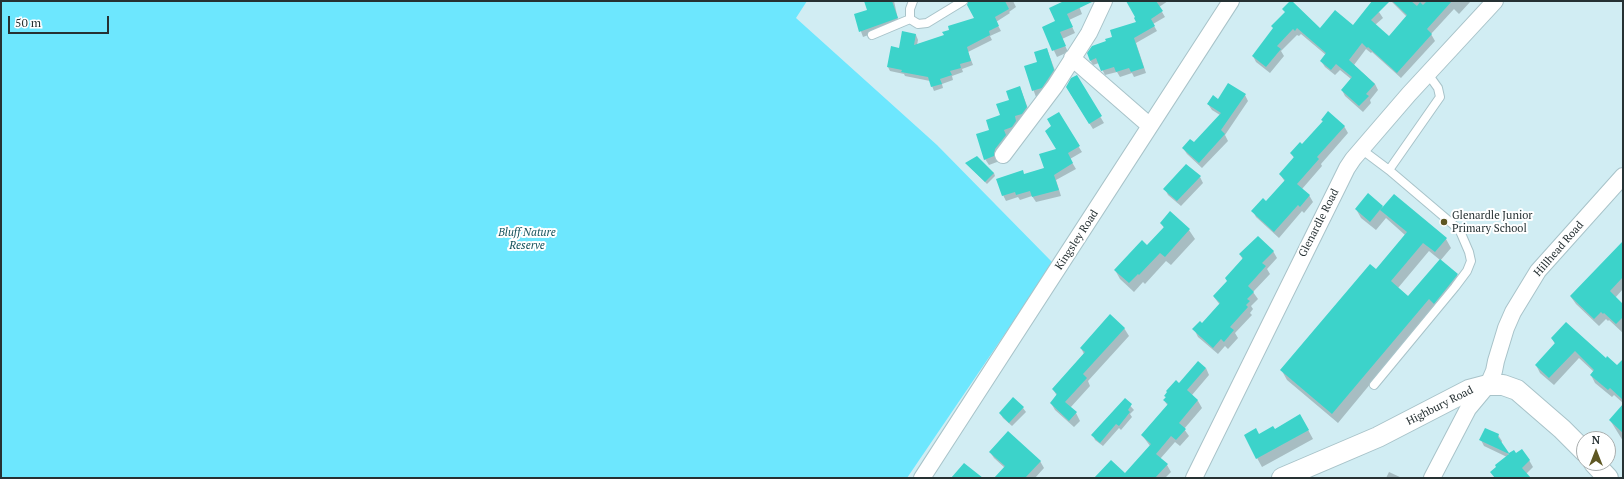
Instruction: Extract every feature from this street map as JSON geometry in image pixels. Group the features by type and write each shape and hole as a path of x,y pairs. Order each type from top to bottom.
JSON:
{"street":[{"path":"1003,156 1055,86 1089,33 1104,1"},
{"name":"Kingsley Road","path":"922,478 1231,1"},
{"name":"Glenardle Road","path":"1194,478 1347,168 1361,149 1495,1"},
{"path":"1072,58 1150,126"},
{"name":"Hillhead Road","path":"1432,478 1468,409 1488,385 1511,317 1538,271 1623,176"},
{"name":"Highbury Road","path":"1282,478 1378,437 1470,390 1488,385 1503,385 1517,390 1576,443"}],"lane":[{"path":"910,19 910,9 913,1"},
{"path":"910,19 918,24 927,24 963,1"},
{"path":"872,35 910,19"},
{"path":"1389,170 1440,97 1438,88 1428,74"},
{"path":"1361,149 1389,170 1456,227 1460,232 1469,252 1471,261 1467,271 1455,287 1374,385"}],"green space":[{"name":"Bluff Nature Reserve","path":"1,1 807,1 796,18 937,145 1053,263 907,478 1,478"}],"building":[{"path":"864,1 892,1 898,18 859,32 854,14 867,10"},
{"path":"968,1 1005,1 1009,9 995,17 999,26 989,31 990,35 967,47 971,61 960,64 961,68 950,71 952,75 940,79 942,84 931,87 928,77 901,72 902,70 887,67 891,46 899,48 902,31 916,34 914,45 944,35 942,32 949,30 948,26 974,18 967,5"},
{"path":"1064,1 1094,1 1067,14 1073,27 1060,32 1066,46 1052,51 1042,27 1055,21 1049,8"},
{"path":"1126,1 1156,1 1163,11 1151,19 1155,26 1134,38 1144,68 1131,72 1129,68 1116,72 1114,67 1101,71 1096,58 1090,61 1087,53 1092,46 1112,37 1110,30 1136,22 1135,17"},
{"path":"1290,1 1292,1 1320,28 1335,10 1353,25 1372,1 1390,1 1371,20 1389,36 1407,15 1392,1 1411,1 1417,6 1420,2 1423,5 1427,1 1452,1 1427,29 1432,34 1397,73 1362,43 1349,60 1375,84 1366,94 1369,96 1359,106 1341,90 1352,77 1336,64 1331,70 1320,61 1326,53 1297,28 1295,31 1293,29 1277,46 1281,49 1266,67 1252,56 1273,28 1271,26 1285,12 1282,9"},
{"path":"1047,48 1054,70 1042,88 1032,91 1024,66 1037,62 1034,52"},
{"path":"1077,75 1102,116 1089,124 1066,87 1071,78"},
{"path":"1228,83 1246,94 1221,130 1225,134 1199,163 1182,148 1190,139 1194,142 1221,113 1207,104 1213,95 1218,99"},
{"path":"1020,86 1027,107 1022,114 1015,116 1016,121 1012,127 1004,130 1006,135 995,149 994,156 984,160 976,134 989,130 986,120 1000,115 996,104 1009,100 1006,91"},
{"path":"1328,111 1345,126 1317,157 1319,159 1297,184 1310,195 1300,207 1298,205 1274,232 1251,211 1263,198 1266,201 1285,180 1279,174 1294,157 1290,153 1300,142 1302,144 1323,121 1321,120"},
{"path":"1059,112 1080,146 1068,153 1073,163 1054,175 1059,190 1032,197 1030,191 1016,195 1015,192 1002,196 996,179 1023,170 1024,174 1044,168 1039,154 1056,149 1045,131 1051,126 1047,119"},
{"path":"977,156 994,173 985,182 965,163"},
{"path":"1186,164 1201,176 1177,201 1163,189"},
{"path":"1368,193 1383,206 1370,222 1355,209"},
{"path":"1394,194 1447,238 1435,252 1423,243 1391,281 1408,296 1440,259 1458,274 1434,304 1429,299 1332,414 1280,370 1370,264 1376,269 1407,232 1380,210"},
{"path":"1170,211 1190,229 1165,257 1160,253 1139,275 1138,274 1129,283 1114,270 1142,240 1147,245 1164,227 1160,223"},
{"path":"1258,236 1274,251 1262,263 1266,266 1248,286 1254,292 1247,299 1250,301 1246,305 1248,307 1230,327 1234,330 1224,342 1221,339 1213,348 1192,329 1200,321 1202,323 1220,303 1213,296 1227,281 1225,278 1243,258 1239,254"},
{"path":"1623,241 1623,277 1610,291 1623,304 1623,317 1616,324 1601,312 1594,319 1570,296"},
{"path":"1110,314 1125,328 1083,374 1087,378 1065,402 1077,412 1069,421 1050,403 1057,394 1052,389 1085,352 1080,348"},
{"path":"1566,322 1606,358 1607,356 1617,365 1623,359 1623,400 1610,388 1608,390 1590,375 1594,370 1575,351 1549,378 1535,365 1555,343 1551,338"},
{"path":"1198,361 1206,368 1187,390 1198,400 1179,423 1186,429 1176,440 1171,436 1156,454 1168,464 1155,478 1094,478 1111,460 1125,473 1151,444 1141,435 1168,404 1163,400 1166,397 1164,396 1167,392 1166,391 1176,380 1179,383"},
{"path":"1013,397 1024,407 1009,423 999,413"},
{"path":"1125,398 1132,404 1128,410 1130,412 1119,426 1116,424 1100,443 1091,435"},
{"path":"1623,404 1623,433 1609,420"},
{"path":"1300,414 1309,430 1256,459 1244,435 1256,428 1259,434 1273,426 1275,429"},
{"path":"1485,428 1499,434 1498,437 1509,453 1514,450 1516,453 1522,449 1530,460 1522,468 1531,478 1495,478 1490,472 1496,467 1495,465 1509,454 1479,440"},
{"path":"1008,431 1041,461 1025,478 994,478 1005,466 989,452"},
{"path":"964,463 983,478 951,478"}],"place":[{"name":"Glenardle Junior Primary School","path":"1444,222"}]}
